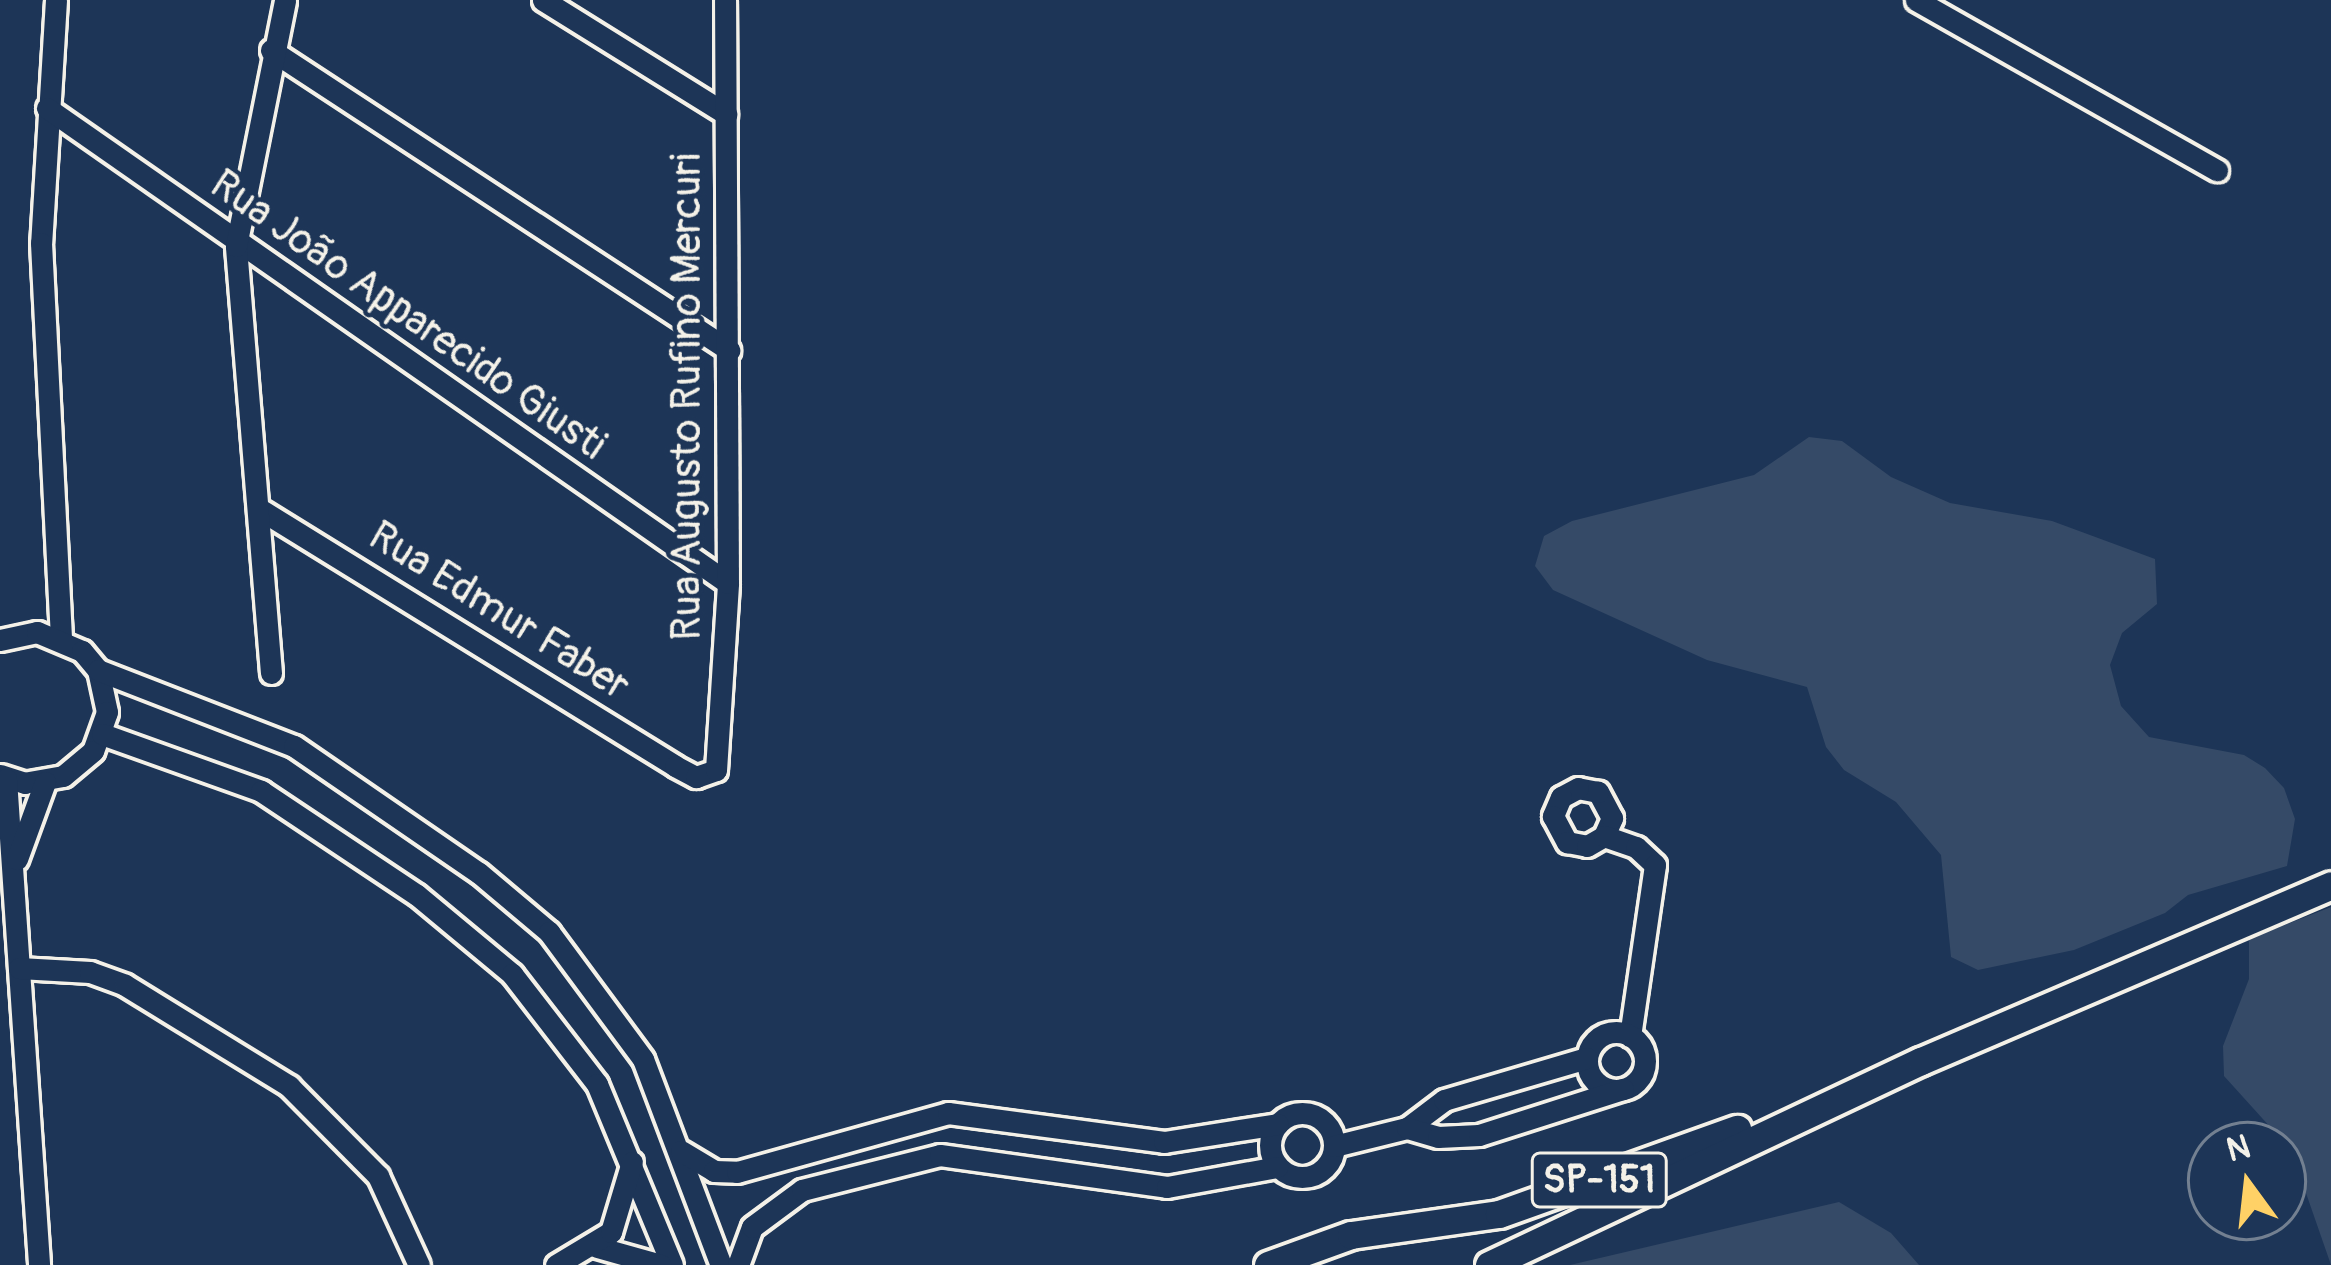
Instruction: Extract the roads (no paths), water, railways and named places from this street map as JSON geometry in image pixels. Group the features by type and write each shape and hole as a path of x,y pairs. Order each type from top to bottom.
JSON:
{"main road":[{"name":"SP-151","path":"1489,1265 1921,1061 2331,885"},
{"name":"SP-151","path":"1268,1265 1351,1235 1499,1214 1921,1061"}],"street":[{"path":"56,0 41,242 61,638"},
{"path":"271,673 236,246 271,50 286,0"},
{"path":"543,0 726,114"},
{"name":"Rua Augusto Rufino Mercuri","path":"696,776 716,770 721,757 728,583 725,0"},
{"path":"1916,0 2217,170"},
{"path":"271,50 729,350"},
{"name":"Rua João Apparecido Giusti","path":"47,108 236,246 728,583"},
{"name":"Rua Edmur Faber","path":"261,510 696,776"},
{"path":"0,640 38,632 61,638 98,670 293,746 517,904 629,1032 681,1150 721,1265"},
{"path":"39,1265 3,777 45,782 80,765 103,734 106,690 98,670"},
{"path":"103,734 261,791 476,942 565,1035 632,1162 672,1265"},
{"path":"13,871 45,782"},
{"path":"1407,1128 1438,1138 1480,1136 1623,1089 1645,1065 1630,1036 1655,865 1636,847 1604,836"},
{"path":"20,968 90,972 125,985 289,1086 378,1176 419,1265"},
{"path":"1623,1089 1592,1079 1587,1058 1598,1038 1630,1036"},
{"path":"738,1265 752,1228 802,1190 940,1155 1168,1186 1277,1167 1297,1177 1318,1173 1334,1146 1407,1128 1444,1100 1587,1058"},
{"path":"681,1150 714,1171 737,1172 948,1113 1164,1142 1278,1124 1297,1114 1318,1118 1334,1146"},
{"path":"1277,1167 1270,1141 1278,1124"},
{"path":"556,1265 597,1247 620,1218 632,1162"},
{"path":"597,1247 661,1265"}]}
